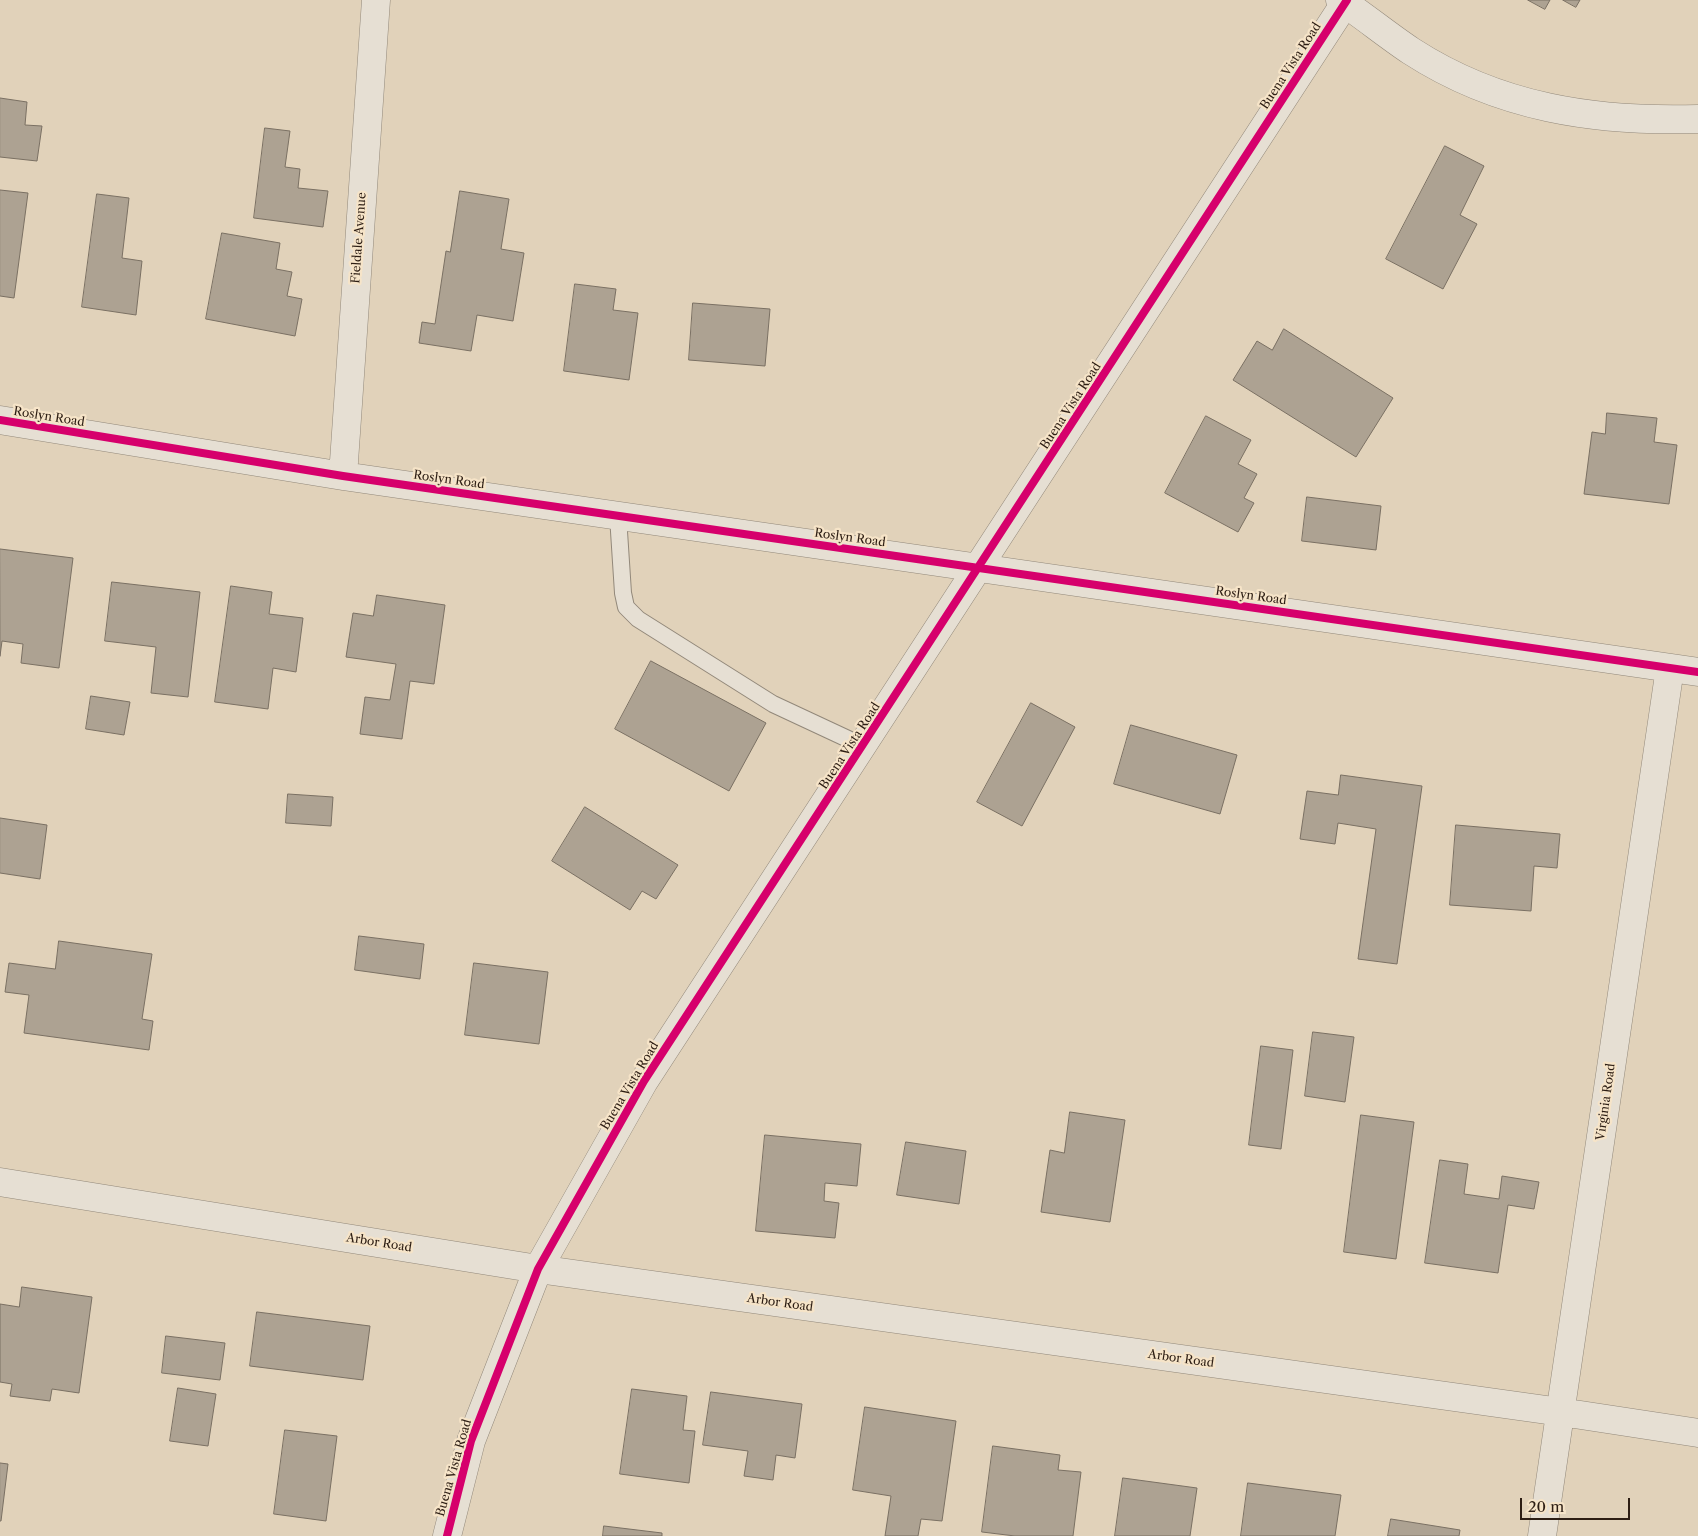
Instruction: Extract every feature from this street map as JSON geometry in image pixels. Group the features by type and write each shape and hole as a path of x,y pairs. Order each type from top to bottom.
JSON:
{"street":[{"name":"Fieldale Avenue","path":"342,476 376,0"},
{"path":"1344,1 1412,51 1471,83 1518,101 1583,115 1651,120 1698,119"},
{"name":"Buena Vista Road","path":"447,1536 471,1441 538,1269 644,1081 979,568 1344,1"},
{"name":"Roslyn Road","path":"0,420 342,476 1698,672"},
{"name":"Virginia Road","path":"1542,1536 1670,668"},
{"name":"Arbor Road","path":"0,1182 538,1269 1561,1412 1698,1433"}],"lane":[{"path":"618,516 623,593 626,607 638,619 773,704 863,746"}],"building":[{"path":"1528,0 1550,0 1545,9"},
{"path":"1563,0 1580,0 1576,7"},
{"path":"0,98 27,102 25,125 42,126 37,161 0,157"},
{"path":"265,128 290,131 285,167 300,169 298,188 328,191 323,227 254,218"},
{"path":"1445,146 1484,166 1460,215 1477,224 1443,289 1386,259"},
{"path":"0,190 28,193 14,298 0,296"},
{"path":"460,191 509,199 501,249 524,253 513,321 477,315 471,351 419,343 422,322 435,324 446,251 450,252"},
{"path":"97,194 129,198 122,258 142,261 136,315 82,307"},
{"path":"222,233 280,243 276,269 292,272 287,296 302,299 295,336 206,319"},
{"path":"575,284 616,289 613,310 638,313 629,380 564,371"},
{"path":"693,303 770,309 765,366 689,360"},
{"path":"1284,329 1393,398 1356,457 1233,380 1257,341 1272,350"},
{"path":"1607,413 1657,418 1654,442 1677,445 1669,504 1584,494 1592,432 1605,434"},
{"path":"1206,416 1251,440 1238,464 1257,474 1244,498 1254,503 1238,532 1165,493"},
{"path":"1307,497 1381,506 1376,550 1302,541"},
{"path":"0,549 73,558 59,668 21,663 23,644 2,641 0,656"},
{"path":"112,582 200,592 188,697 151,693 156,647 105,641"},
{"path":"231,586 272,592 269,614 303,618 296,672 273,668 268,709 215,702"},
{"path":"377,595 445,605 434,684 410,681 402,739 360,734 365,697 390,700 396,664 346,657 353,613 373,616"},
{"path":"651,661 766,723 729,791 615,729"},
{"path":"91,696 130,702 124,735 86,729"},
{"path":"1031,703 1075,727 1022,826 977,802"},
{"path":"1131,725 1237,755 1220,814 1114,784"},
{"path":"1341,775 1422,786 1397,964 1358,959 1376,829 1338,823 1335,844 1300,839 1307,791 1338,795"},
{"path":"288,794 333,797 331,826 286,823"},
{"path":"585,807 678,865 656,899 642,891 630,910 552,861"},
{"path":"0,818 47,825 40,879 0,873"},
{"path":"1456,825 1560,834 1557,868 1534,866 1531,911 1450,905"},
{"path":"359,936 424,944 420,979 355,970"},
{"path":"59,941 152,954 142,1019 153,1021 149,1050 24,1033 29,995 5,992 9,963 55,969"},
{"path":"474,963 548,972 539,1044 465,1035"},
{"path":"1313,1032 1354,1037 1345,1102 1305,1096"},
{"path":"1261,1046 1293,1050 1281,1149 1249,1145"},
{"path":"1070,1112 1125,1120 1110,1222 1041,1212 1050,1150 1064,1153"},
{"path":"1361,1115 1414,1122 1396,1259 1344,1252"},
{"path":"765,1135 861,1144 857,1186 825,1183 824,1201 839,1203 835,1238 756,1231"},
{"path":"906,1142 966,1151 959,1204 897,1195"},
{"path":"1440,1160 1468,1164 1464,1194 1499,1199 1502,1176 1539,1182 1534,1209 1508,1205 1498,1273 1425,1263"},
{"path":"22,1287 92,1297 79,1393 52,1389 50,1401 10,1396 12,1384 0,1382 0,1304 19,1307"},
{"path":"257,1312 370,1326 363,1380 250,1366"},
{"path":"166,1336 225,1343 220,1380 162,1373"},
{"path":"178,1388 216,1394 208,1446 170,1441"},
{"path":"632,1389 687,1396 683,1430 695,1431 689,1483 620,1474"},
{"path":"711,1392 802,1404 795,1458 776,1455 773,1480 744,1476 748,1451 703,1445"},
{"path":"865,1407 956,1421 942,1521 921,1519 918,1536 885,1536 891,1496 853,1490"},
{"path":"285,1430 337,1436 326,1521 274,1514"},
{"path":"993,1446 1060,1455 1058,1470 1081,1472 1073,1536 1015,1536 982,1532"},
{"path":"0,1463 8,1464 1,1521 0,1521"},
{"path":"1123,1478 1197,1488 1190,1536 1115,1536"},
{"path":"1248,1483 1341,1495 1335,1536 1241,1536"},
{"path":"1391,1519 1460,1530 1459,1536 1388,1536"},
{"path":"604,1526 662,1533 662,1536 603,1536"}],"cycle path":[{"path":"447,1536 471,1441 538,1269 644,1081 1347,0"},
{"path":"0,420 343,476 1698,672"}]}
